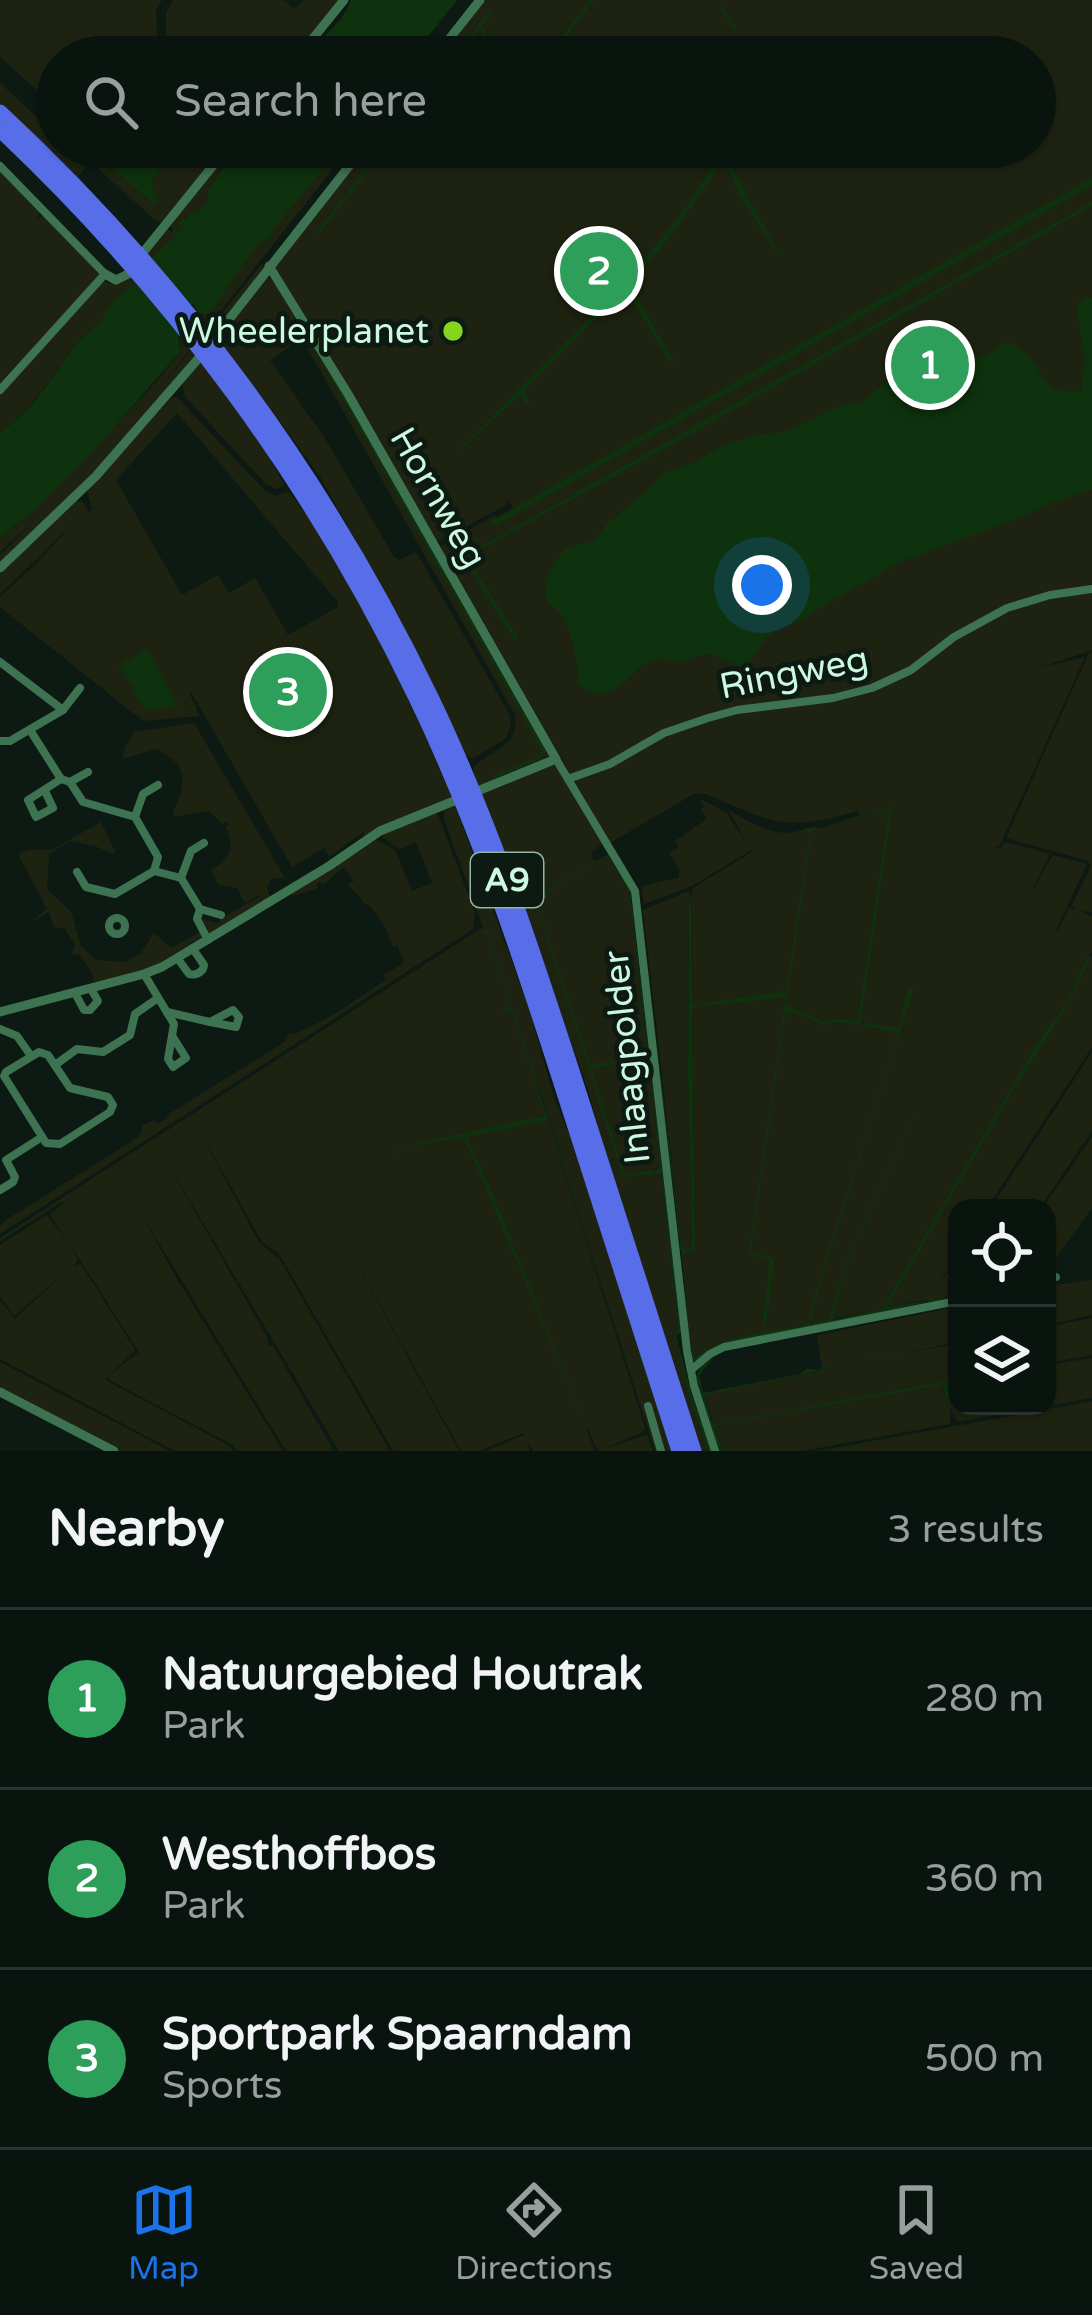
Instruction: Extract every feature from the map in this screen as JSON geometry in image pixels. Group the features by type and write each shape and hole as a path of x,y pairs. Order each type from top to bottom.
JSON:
{"highway":[{"name":"A9","path":"3,124 36,161"},
{"name":"A9","path":"42,168 281,436 353,550 417,668 469,783 545,990 694,1451"},
{"name":"A9","path":"210,360 323,527 372,612 451,775 534,997 680,1451"}],"street":[{"path":"315,36 344,0"},
{"path":"452,36 480,0"},
{"path":"0,166 105,274 116,280 128,274"},
{"path":"145,250 212,168"},
{"path":"216,336 347,168"},
{"name":"Hornweg","path":"269,266 349,394 556,759"},
{"path":"0,390 105,274"},
{"path":"0,568 210,360"},
{"name":"Ringweg","path":"568,779 610,764 664,733 708,718 872,688 899,677 954,637 1007,608 1050,595 1092,590"},
{"path":"0,662 63,710"},
{"path":"0,741 10,741 63,710 80,688"},
{"path":"29,729 83,802 135,817 158,857 154,871 115,894 86,887 77,872"},
{"path":"480,790 556,759"},
{"name":"Inlaagpolder","path":"556,759 634,890 687,1351 715,1451"},
{"path":"45,791 88,772"},
{"path":"135,817 142,794 158,785"},
{"path":"0,1012 144,974 178,959 376,834 454,801"},
{"path":"205,843 190,851 182,878 200,910 221,915"},
{"path":"154,871 182,878"},
{"path":"118,917 123,889"},
{"path":"200,910 197,919 208,940"},
{"path":"178,959 189,974 202,970 205,965 194,949"},
{"path":"144,974 174,1024 173,1036"},
{"path":"75,993 84,1010 90,1010 98,1001 91,989"},
{"path":"55,1065 77,1049 103,1052 130,1035 137,1012 158,998"},
{"path":"167,1012 210,1022"},
{"path":"0,1029 17,1036 31,1056"},
{"path":"42,1052 55,1065 70,1088 108,1097 113,1105 110,1112 60,1144 46,1143 4,1076 42,1052"},
{"path":"0,1190 15,1177 6,1160 42,1137"},
{"path":"691,1370 724,1347 948,1302"},
{"path":"0,1392 114,1451"},
{"path":"647,1406 661,1451"}],"shaded area":[{"path":"0,0 162,0 156,9 157,36 36,36 36,89 0,57"},
{"path":"173,0 283,0 294,9 304,0 341,0 313,36 166,36 166,13"},
{"path":"351,0 457,0 429,36 325,36"},
{"path":"484,0 1092,0 1092,650 1038,668 1085,657 1000,845 982,843 1000,849 1006,842 1050,854 1027,900 1053,855 1087,864 1058,931 1069,908 1075,909 1072,905 1091,866 1088,861 1006,838 1092,652 1092,912 1080,911 1092,916 1092,1047 993,1199 949,1199 1003,1104 882,1309 831,1319 844,1271 880,1192 842,1272 829,1321 812,1324 809,1320 804,1325 733,1339 695,1358 682,1255 695,1249 692,1010 699,1007 692,1004 691,905 690,1250 682,1249 643,910 689,891 691,897 693,888 752,852 728,809 773,831 808,829 811,835 814,827 882,809 813,821 780,821 695,793 610,843 440,546 513,508 509,500 437,542 275,265 352,168 1056,168 1056,36 456,36"},
{"path":"0,83 36,116 36,137 0,103"},
{"path":"97,168 113,168 155,205 158,201 151,183 159,168 208,168 162,223"},
{"path":"112,168 161,168 151,183 158,201 155,205"},
{"path":"214,168 333,168 209,326 151,258 31,405 0,434 0,392 102,281 122,282 166,228 174,230 169,225"},
{"path":"224,168 324,168 269,238 259,242 210,313 198,313 190,305 178,332 180,352 93,451 35,510 0,537 0,434 32,405 112,302 176,237 171,233 174,229 183,230 178,224 182,219 198,213 209,198 208,190"},
{"path":"711,168 719,168 630,285 674,362 626,289 525,389 530,408 519,395 459,449 623,284 616,265 629,279"},
{"path":"725,168 732,168 779,256 738,193"},
{"path":"0,169 41,212 37,219 44,215 99,275 0,388"},
{"path":"1092,178 1092,185 493,525 497,518"},
{"path":"1092,202 684,438 469,556 517,635 514,639 461,555"},
{"path":"260,266 263,269 196,355 88,480 0,564 0,555 37,518 0,552 0,537 35,510 156,382 180,352 180,338 190,349 161,387"},
{"path":"268,278 274,280 307,332 270,360 326,440 394,557 418,555 509,714 507,737 473,759 464,755 399,617 319,475 220,340"},
{"path":"1092,298 1092,490 900,562 774,631 745,666 709,654 681,661 656,659 611,691 591,691 578,684 573,643 564,619 547,599 547,579 565,550 596,540 663,473 696,462 722,446 785,432 839,406 861,402 892,378 945,359 985,356 1007,342 1029,357 1047,383 1065,392 1081,391 1085,360 1077,304"},
{"path":"312,339 550,755 546,760 479,789 474,767 509,741 515,715 308,349"},
{"path":"201,363 255,434 285,485 277,489 267,485 185,397 182,384"},
{"path":"177,397 264,490 275,496 289,492 315,526 380,640 453,799 366,837 363,832 329,857 324,848 292,867 191,692 200,716 143,721 0,607 0,597 73,524 0,594 0,574 76,501 83,502 89,512 92,509 87,489","holes":["177,413 338,607 288,635 255,578 229,593 218,575 182,595 116,480"]},
{"path":"147,649 177,706 146,711 119,665"},
{"path":"194,723 285,878 270,879 271,899 263,903 258,895 245,903 237,888 219,885 211,871 229,853 227,822 223,824 208,811 175,817 183,776 175,762 157,749 122,759 134,732"},
{"path":"556,766 602,844 591,853 594,861 608,857 629,891 660,1166 651,1171 661,1173 679,1331 674,1334 708,1451 702,1451 587,1088 481,792"},
{"path":"700,799 726,812 751,850 692,886 644,904 641,886 678,878 680,870 669,853 678,848 675,841 707,819"},
{"path":"455,805 530,1012 672,1451 655,1451 536,1079 545,1116 472,1134 547,1120 646,1430 606,1448 647,1435 653,1451 598,1451 586,1430 595,1451 533,1451 527,1440 530,1451 486,1451 523,1433 479,1451 461,1451 323,1202 459,1451 393,1451 284,1262 263,1243 197,1127 259,1242 280,1260 390,1451 339,1451 161,1152 269,1346 334,1451 286,1451 143,1217 283,1451 237,1451 109,1376 105,1380 234,1451 175,1451 0,1359 0,1300 15,1319 67,1271 14,1316 0,1296 0,1245 47,1215 66,1240 50,1214 64,1203 0,1238 483,927 444,811","holes":["70,1244 139,1352 109,1376 135,1350 81,1264 74,1266 78,1260"]},
{"path":"890,807 860,1025 824,1025 791,1011 785,1013 751,1249 774,1261 766,1325 770,1261 753,1256 749,1251 786,997 704,1003 786,991 810,835 803,829 814,827 786,1005 824,1022 858,1021 889,811 819,827"},
{"path":"434,812 475,913 473,929 0,1234 6,1220 134,1140 142,1126 163,1121 286,1041 288,1034 351,1004 404,963 384,925 347,884 354,881 344,867 323,885 317,884 318,888 293,896 291,892 374,838 395,850 412,891 432,883 416,842 399,849 382,837"},
{"path":"101,822 113,854 70,841 49,854 47,889 71,912 81,946 96,960 126,962 141,953 154,933 171,948 200,932 202,936 157,965 101,982 92,981 80,955 72,954 75,945 65,929 54,927 49,912 31,922 47,909 18,854 53,849"},
{"path":"607,855 630,889 681,1332 676,1336 711,1451 688,1391 674,1334 679,1331 661,1173 624,1177 622,1174 535,899 594,861 537,901 590,1064 641,1058 591,1069 625,1174 656,1170 660,1166 629,891 608,857 602,858"},
{"path":"259,897 262,904 208,933 201,919 219,923"},
{"path":"689,904 692,1004 700,1007 692,1010 695,1249 682,1255 685,1285 641,915 682,1248 689,1250"},
{"path":"487,929 640,1405 547,1120 467,1137 585,1424 464,1137 414,1146 385,1158 417,1143 545,1116 512,1011 501,1013 511,1007 487,933 482,932"},
{"path":"1087,959 1069,1003 887,1307 948,1298 723,1344 693,1360 691,1344 695,1358 707,1350 733,1339 808,1322 898,1035 866,1023 899,1028 908,989 914,987 810,1324 829,1320 844,1266 926,1088 844,1271 833,1320 882,1309 1035,1047 1067,1002"},
{"path":"1092,1052 1092,1131 1046,1199 997,1199"},
{"path":"1092,1137 1092,1208 1056,1257 1056,1199 1049,1199"},
{"path":"948,1200 948,1270 939,1284 948,1272 948,1297 887,1307"},
{"path":"1092,1280 1092,1315 1056,1323 1056,1285"},
{"path":"948,1309 948,1344 905,1353 948,1346 948,1381 732,1422 943,1385 950,1424 801,1451 723,1451 704,1394 880,1359 822,1369 817,1335"},
{"path":"1092,1318 1092,1355 1056,1361 1056,1325"},
{"path":"948,1344 704,1395 712,1422 948,1381 948,1404 943,1385 717,1425 723,1451 719,1451 696,1377 700,1368 716,1355 699,1375 703,1393"},
{"path":"1092,1358 1092,1398 1056,1404 1056,1364"},
{"path":"0,1362 170,1451 120,1451 0,1389"},
{"path":"1092,1401 1092,1451 817,1451 1015,1415 1056,1415 1056,1408"},
{"path":"954,1415 996,1415 957,1422"}],"waterway":[{"path":"565,36 592,0"},
{"path":"722,9 735,29"},
{"path":"472,36 492,10"},
{"path":"481,27 486,36"},
{"path":"318,233 369,168"},
{"path":"330,373 544,751 494,777"}],"place":[{"name":"Westhoffbos","path":"599,271"},
{"name":"Wheelerplanet","path":"453,331"},
{"name":"Natuurgebied Houtrak","path":"930,365"},
{"name":"Sportpark Spaarndam","path":"288,692"}]}
